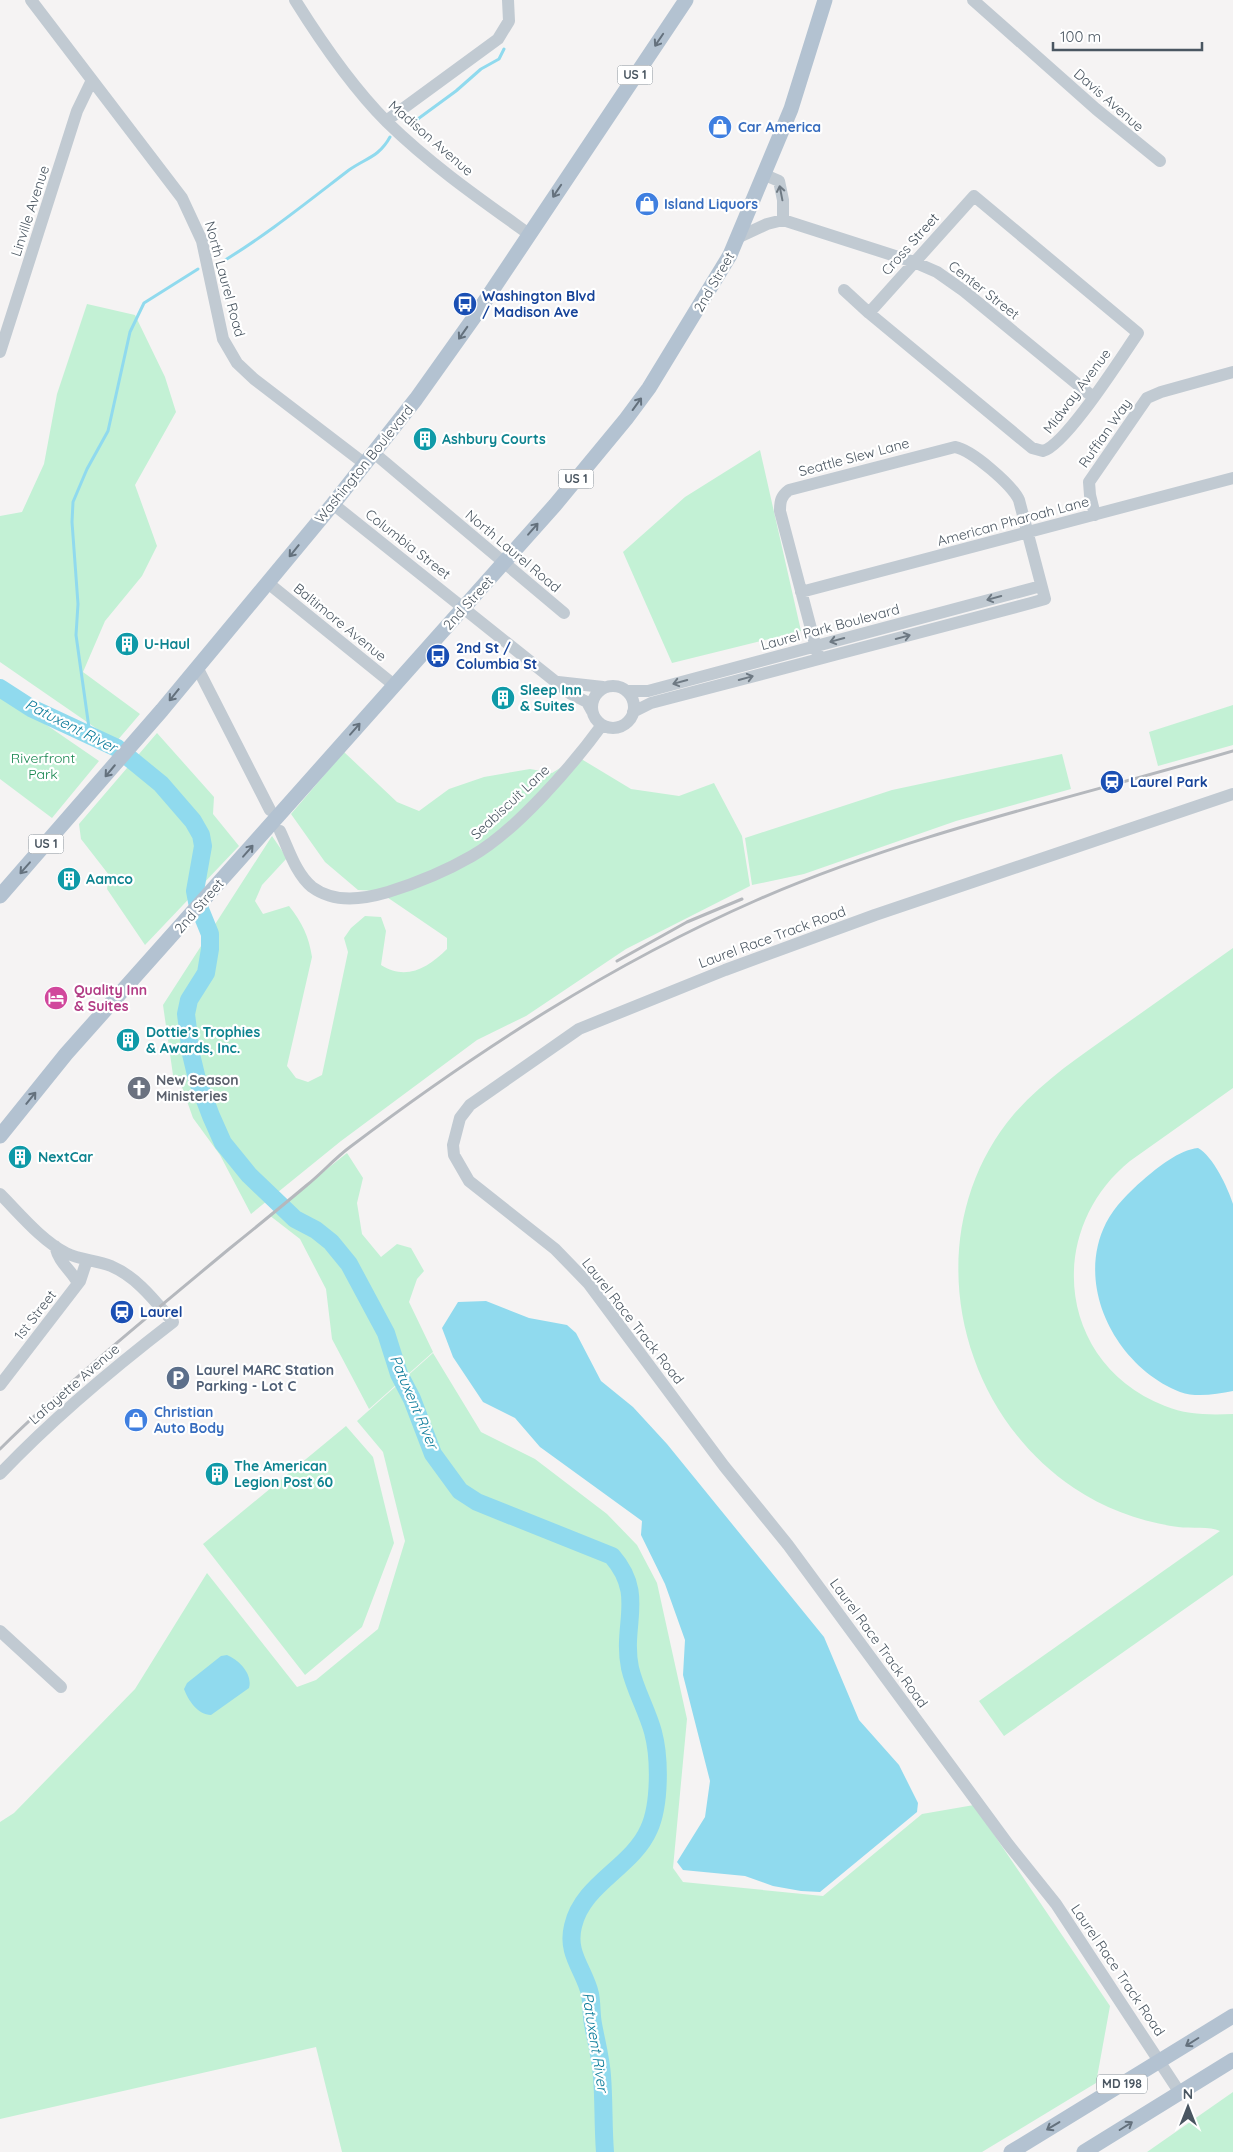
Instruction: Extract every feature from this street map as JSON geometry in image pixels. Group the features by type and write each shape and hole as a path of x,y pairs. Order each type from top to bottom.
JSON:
{"main road":[{"name":"Washington Boulevard","path":"0,896 92,792 268,583 370,458 476,316 686,0"},
{"name":"2nd Street","path":"0,1136 66,1054 504,563 626,419 649,388 695,316 739,237 791,109 825,0"},
{"name":"MD 198","path":"1011,2152 1233,2016"},
{"name":"MD 198","path":"1084,2152 1233,2060"}],"street":[{"name":"North Laurel Road","path":"31,0 169,179 193,218 202,241 223,339 238,363 254,379 370,458 504,563 564,613"},
{"name":"Madison Avenue","path":"295,0 333,56 386,121 448,176 529,234"},
{"path":"386,121 498,39 508,22 508,0"},
{"name":"Davis Avenue","path":"973,0 1099,112 1160,161"},
{"name":"Linville Avenue","path":"0,352 77,111 92,80"},
{"path":"739,237 767,224 782,220 783,200 778,181 764,176"},
{"name":"Cross Street","path":"870,313 974,196"},
{"name":"Midway Avenue","path":"844,290 1038,450 1043,452 1055,446 1093,397 1138,333 974,196"},
{"name":"Center Street","path":"782,220 914,262 937,272 964,291 1093,397"},
{"name":"Ruffian Way","path":"1095,515 1089,482 1147,398 1155,394 1233,372"},
{"name":"Seattle Slew Lane","path":"819,659 780,504 784,494 799,487 948,448 960,448 1012,489 1019,500 1028,532"},
{"name":"American Pharoah Lane","path":"801,592 1233,478"},
{"name":"Columbia Street","path":"333,504 464,607"},
{"path":"1028,532 1041,586"},
{"name":"Baltimore Avenue","path":"268,583 394,685"},
{"name":"Laurel Park Boulevard","path":"558,682 604,687 617,686 627,691 648,691 1041,586 1045,599 651,703 633,712 630,719 619,727 612,728 602,725"},
{"path":"464,607 571,694 587,702 594,718 602,725"},
{"path":"197,667 270,810"},
{"path":"592,711 593,697 604,687"},
{"path":"627,691 633,699 633,712"},
{"name":"Seabiscuit Lane","path":"280,831 301,874 312,886 324,894 337,898 362,899 394,890 424,879 473,856 499,837 578,758 602,725"},
{"name":"Laurel Race Track Road","path":"1180,2093 1056,1904 1008,1844 793,1552 724,1466 588,1283 555,1249 469,1181 454,1155 453,1145 460,1118 470,1105 579,1029 725,970 875,915 1233,794"},
{"path":"0,1194 55,1246 67,1254 87,1260"},
{"path":"55,1246 58,1260 71,1272 78,1283"},
{"name":"1st Street","path":"0,1385 78,1283 87,1260"},
{"name":"Lafayette Avenue","path":"0,1474 39,1434 100,1378 174,1322 130,1276 110,1266 87,1260"},
{"path":"0,1631 61,1687"}],"green space":[{"path":"87,304 135,315 165,377 176,412 135,485 157,546 142,576 105,621 83,672 140,714 116,742 0,662 0,516 22,512 44,464 57,394"},
{"path":"760,450 801,631 672,663 623,552 685,497"},
{"name":"Riverfront Park","path":"0,693 99,761 52,818 0,779"},
{"path":"1233,705 1233,745 1158,766 1149,732"},
{"path":"157,733 214,797 213,814 239,846 145,945 107,889 109,875 81,839 79,824"},
{"path":"344,752 397,802 419,811 449,789 484,777 530,769 552,773 578,757 631,789 679,796 714,783 742,836 750,886 626,949 526,1016 477,1040 341,1141 251,1214 220,1155 193,1118 182,1087 174,1082 163,1005 272,836 287,858 262,885 255,901 263,914 289,906 304,930 312,957 287,1066 296,1078 308,1082 322,1075 348,952 344,938 351,928 365,916 381,917 386,931 381,965 390,970 408,972 416,970 432,962 447,949 447,938 378,891 358,890 325,862 291,814"},
{"path":"1062,754 1071,789 956,821 804,874 752,885 745,838 892,790"},
{"path":"1233,948 1233,1088 1130,1161 1102,1190 1084,1223 1075,1259 1075,1295 1084,1329 1103,1360 1129,1387 1173,1409 1190,1413 1233,1414 1233,1575 1004,1736 979,1701 1220,1531 1216,1529 1183,1528 1137,1518 1086,1496 1033,1453 1000,1412 976,1364 962,1314 958,1262 965,1210 984,1160 1014,1114 1038,1090 1076,1059"},
{"path":"347,1153 363,1178 357,1203 362,1234 381,1257 397,1244 411,1248 424,1271 417,1279 409,1302 433,1352 369,1409 332,1339 326,1289 300,1239 269,1215"},
{"path":"433,1353 481,1432 535,1459 607,1514 637,1545 657,1583 687,1719 673,1868 683,1882 823,1896 922,1814 974,1805 1110,2006 1096,2083 982,2152 342,2152 316,2047 0,2119 0,1822 14,1813 135,1689 207,1573 297,1687 316,1680 378,1629 405,1541 383,1452 357,1421"},
{"path":"346,1426 373,1457 394,1543 362,1627 305,1675 203,1544"},
{"path":"1233,2092 1233,2152 1147,2152"}],"water":[{"path":"1198,1148 1209,1158 1224,1181 1233,1204 1233,1391 1200,1395 1180,1392 1157,1380 1137,1364 1120,1344 1107,1322 1099,1298 1095,1273 1097,1248 1106,1223 1118,1205 1162,1165 1184,1152"},
{"path":"486,1301 529,1318 567,1325 576,1333 601,1381 633,1407 667,1444 824,1637 859,1720 899,1765 918,1803 917,1812 820,1892 773,1886 745,1876 683,1870 677,1862 705,1817 710,1781 683,1675 685,1640 665,1584 641,1535 642,1521 540,1447 515,1418 483,1402 453,1357 442,1328 458,1302"},
{"path":"227,1655 244,1668 249,1678 249,1688 211,1715 206,1714 194,1706 184,1689 187,1683 221,1656"}],"waterway":[{"path":"411,124 456,91 481,69 499,59 504,49"},
{"path":"217,265 268,231 349,170 377,153 390,137"},
{"path":"90,735 76,635 78,604 72,522 73,502 87,469 108,431 130,332 144,303 198,269"},
{"name":"Patuxent River","path":"0,688 31,708 117,748 161,784 193,821 201,835 203,846 195,891 197,902 210,934 210,949 206,973 189,1000 186,1014 191,1054 197,1079 223,1143 249,1175 295,1219 316,1230 331,1242 349,1264 386,1333 399,1374 412,1399 433,1454 460,1491 477,1502 612,1556 622,1570 628,1584 630,1597 628,1637 630,1668 653,1732 658,1768 657,1795 653,1819 641,1843 587,1898 578,1911 571,1936 574,1953 591,1998 592,2020 600,2057 605,2152"}],"railway":[{"path":"0,1449 112,1347 313,1180 344,1151 398,1111 496,1044 598,981 703,925 815,876 874,855 993,818 1233,751"},
{"path":"617,961 687,922 742,899"}],"place":[{"name":"Car America","path":"720,127"},
{"name":"Island Liquors","path":"647,204"},
{"name":"Washington Blvd / Madison Ave","path":"465,304"},
{"name":"Ashbury Courts","path":"425,439"},
{"name":"U-Haul","path":"127,644"},
{"name":"2nd St / Columbia St","path":"438,656"},
{"name":"Sleep Inn & Suites","path":"503,698"},
{"name":"Laurel Park","path":"1112,782"},
{"name":"Aamco","path":"69,879"},
{"name":"Quality Inn & Suites","path":"56,998"},
{"name":"Dottie’s Trophies & Awards, Inc.","path":"128,1040"},
{"name":"New Season Ministeries","path":"139,1088"},
{"name":"NextCar","path":"20,1157"},
{"name":"Laurel","path":"122,1312"},
{"name":"Laurel MARC Station Parking - Lot C","path":"178,1378"},
{"name":"Christian Auto Body","path":"136,1420"},
{"name":"The American Legion Post 60","path":"217,1474"}]}
